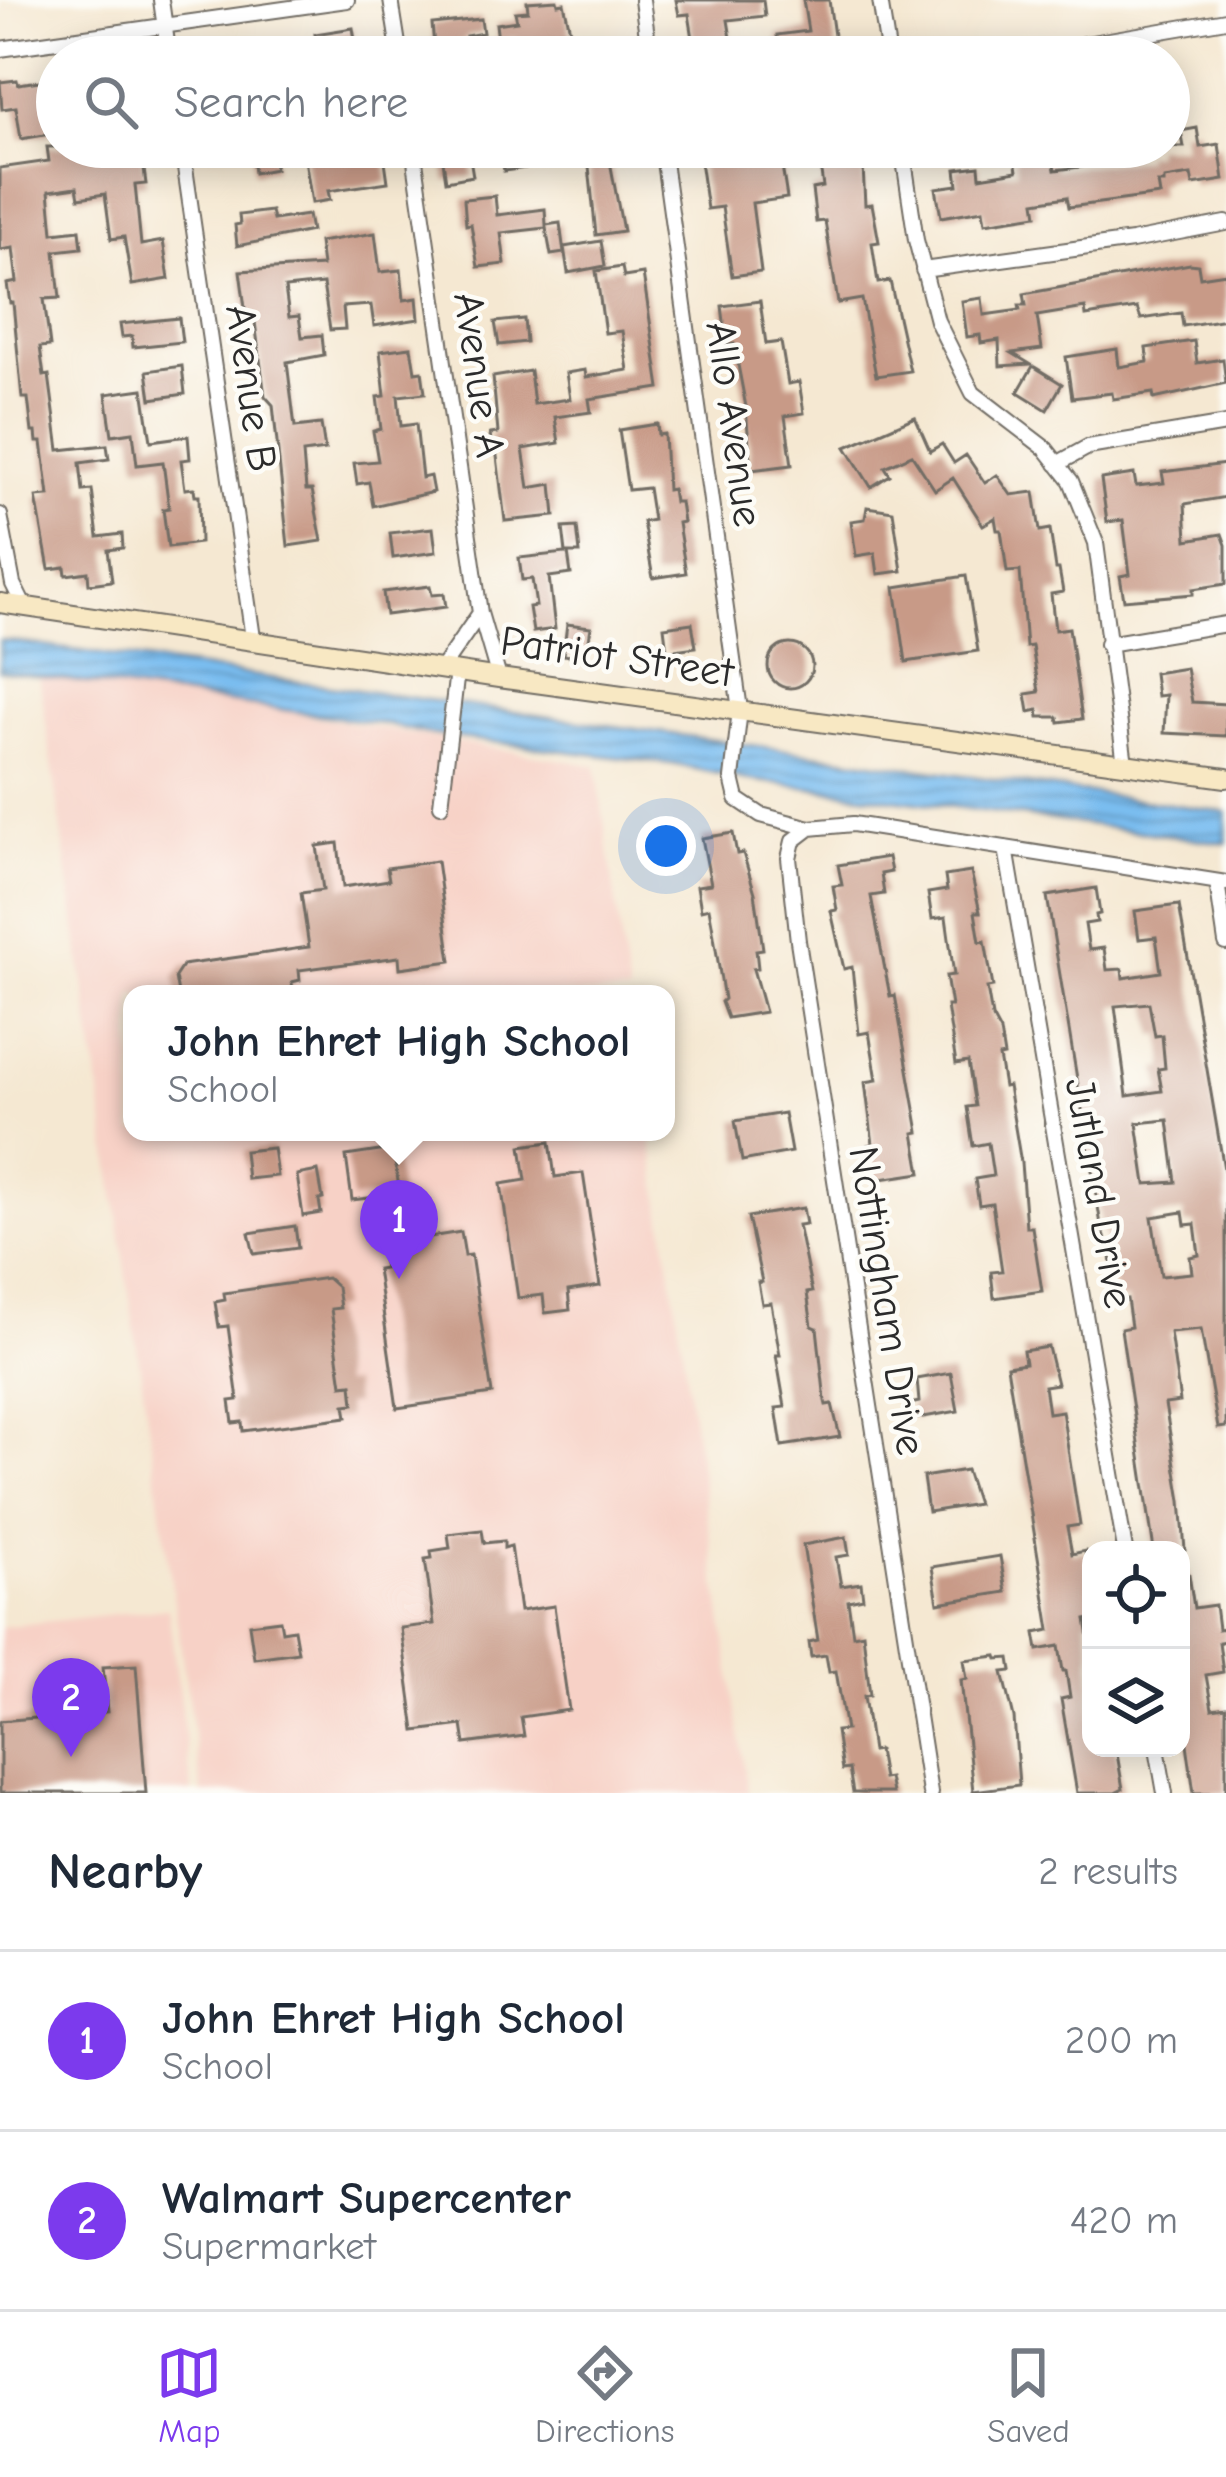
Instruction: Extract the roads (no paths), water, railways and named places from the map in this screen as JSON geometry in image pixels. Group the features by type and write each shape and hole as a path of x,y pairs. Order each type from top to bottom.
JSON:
{"main road":[{"name":"Patriot Street","path":"0,603 254,638 451,677 499,678 1226,778"}],"street":[{"path":"161,0 167,36"},
{"path":"93,36 347,0"},
{"path":"392,0 397,36"},
{"path":"642,0 647,36"},
{"path":"880,0 886,36"},
{"path":"1133,36 1226,20"},
{"path":"0,49 36,44"},
{"name":"Avenue B","path":"185,168 254,638"},
{"name":"Avenue A","path":"415,168 480,613 499,678"},
{"name":"Allo Avenue","path":"665,168 740,710 732,778 737,799 761,815 810,828"},
{"path":"906,168 937,321 973,393 1046,449 1071,481 1096,543 1125,764"},
{"path":"923,270 1226,223"},
{"path":"1058,464 1088,447 1226,424"},
{"path":"0,515 13,584 24,606"},
{"path":"440,806 451,677 480,613"},
{"path":"1108,644 1226,624"},
{"path":"810,828 853,824 1221,882 1226,943"},
{"name":"Nottingham Drive","path":"810,828 793,841 789,858 798,941 930,1793"},
{"name":"Jutland Drive","path":"1006,848 1123,1541"},
{"path":"1159,1757 1165,1793"}],"water":[{"path":"0,640 1226,812 1226,843 0,671"}],"place":[{"name":"John Ehret High School","path":"399,1279"},
{"name":"Walmart Supercenter","path":"71,1757"}]}
